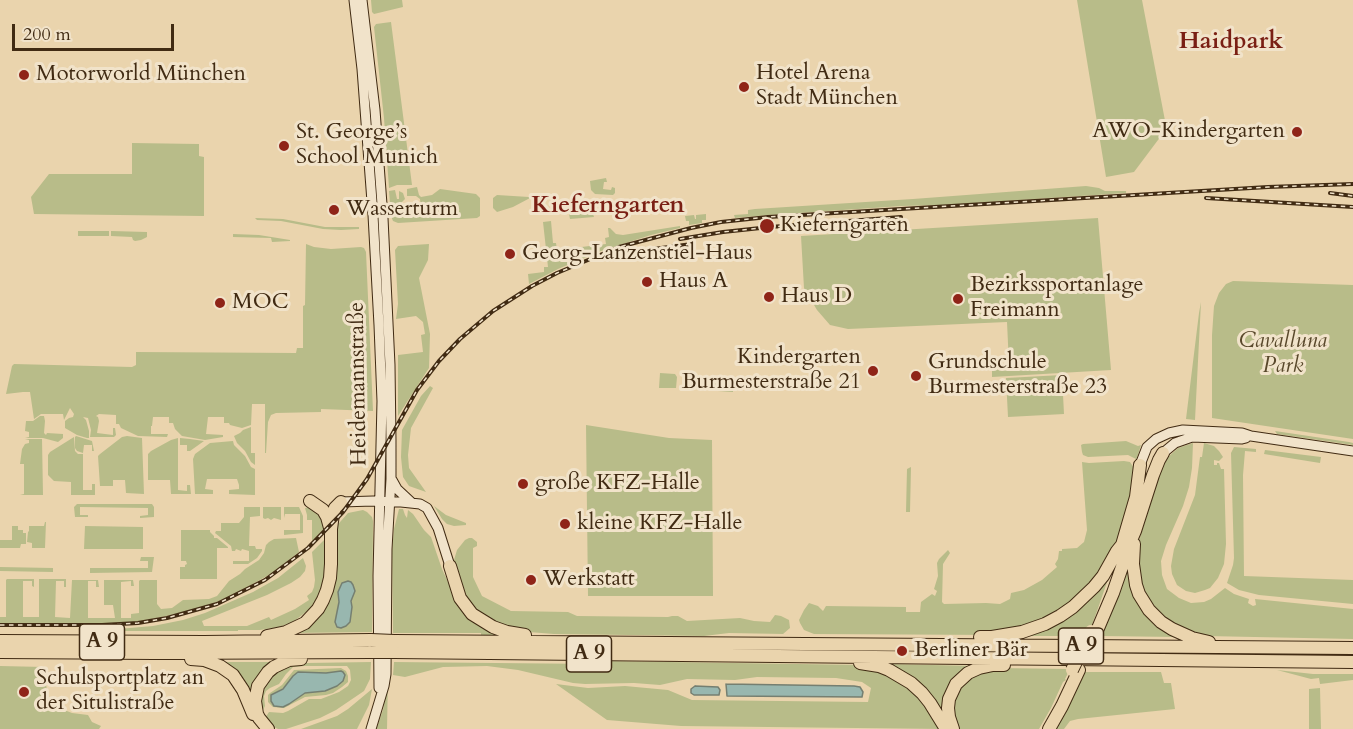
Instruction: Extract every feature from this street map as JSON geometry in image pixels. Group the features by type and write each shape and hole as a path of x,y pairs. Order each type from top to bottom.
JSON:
{"highway":[{"path":"1049,729 1062,706 1076,670 1113,593 1150,484 1163,453"},
{"path":"1094,632 1136,497 1140,465"},
{"path":"310,501 323,510 331,529"},
{"path":"204,642 219,636 286,632 305,623 318,609 327,590 331,564 331,529 335,508 342,502"},
{"path":"1135,531 1132,564 1139,594 1149,610 1161,622 1181,634 1227,646"},
{"path":"936,644 948,637 992,637 1022,632 1045,624 1073,607 1089,592 1103,576 1121,546"},
{"path":"450,566 460,598 472,614 493,627 547,641"},
{"name":"A 9","path":"0,641 204,642 368,648"},
{"name":"A 9","path":"0,652 155,653 547,641 1353,648"},
{"name":"A 9","path":"394,646 827,656 1353,662"},
{"path":"265,728 256,710 255,701 258,686 268,672 289,660 348,658 368,648"},
{"path":"155,653 170,659 204,660 227,670 237,680 257,723 265,728"},
{"path":"827,656 838,662 879,666 900,675 922,693 946,729"},
{"path":"953,729 949,717 949,699 956,684 968,673 993,665 1025,665 1043,659"},
{"path":"1042,729 1076,670"}],"main road":[{"name":"Heidemannstraße","path":"354,0 366,69"},
{"name":"Heidemannstraße","path":"362,0 379,336 391,479 385,501"},
{"name":"Heidemannstraße","path":"371,729 386,675 386,418"},
{"path":"1140,465 1151,443 1177,430 1242,433 1353,451"},
{"path":"1163,453 1175,443 1192,437 1242,439 1251,436"},
{"path":"391,479 397,489 412,503"},
{"path":"342,502 385,501 420,504 427,508 440,535 450,566"}],"green space":[{"path":"371,0 402,0 403,7 374,14"},
{"path":"1077,0 1142,0 1167,131 1134,172 1106,177"},
{"path":"391,22 412,185 397,185 389,188 374,27 376,24"},
{"path":"132,143 199,144 199,156 204,157 204,216 34,214 31,197 49,174 132,174"},
{"path":"606,178 607,182 604,182 603,189 615,188 615,193 613,195 595,194 591,190 590,181"},
{"path":"1086,186 1105,191 1126,191 1126,193 735,218 734,215 748,214 748,210 755,209"},
{"path":"417,187 421,197 432,195 440,189 476,194 480,198 480,216 398,223 393,221 389,191 395,190 397,199 399,199 399,191 403,193 405,199 401,206 404,213 411,211 417,217 422,216 420,199 416,196 407,196 407,189"},
{"path":"497,195 530,198 497,212 493,208 493,198"},
{"path":"576,207 576,209 591,208 594,217 570,219 568,209"},
{"path":"706,214 706,220 702,220 702,223 689,225 689,221 686,221 685,216 694,215 696,219 696,215"},
{"path":"255,218 283,219 325,227 359,227 359,229 323,229"},
{"name":"Bezirkssportanlage Freimann","path":"1098,218 1111,370 992,377 992,366 1009,365 1007,322 848,329 830,325 817,310 804,288 801,236"},
{"path":"551,221 553,243 556,243 557,250 606,244 605,238 609,237 608,228 616,234 623,235 680,226 680,228 601,251 529,284 528,274 544,272 544,267 548,267 543,222"},
{"path":"78,231 109,231 109,236 78,236"},
{"path":"111,231 147,232 147,237 135,241 132,237 111,236"},
{"path":"233,234 259,235 290,241 272,242 271,238 233,237"},
{"path":"306,244 331,249 361,247 366,252 373,411 321,409 321,412 276,413 271,415 268,422 265,453 265,404 252,404 251,425 242,428 224,423 224,417 208,417 206,434 223,435 223,437 205,440 182,436 173,423 169,423 169,417 153,417 151,426 151,434 168,434 167,437 138,436 116,424 116,415 99,414 96,416 99,421 97,433 113,435 113,428 115,428 116,435 114,437 90,437 88,418 83,417 89,431 89,438 87,438 65,428 65,421 74,414 70,408 64,420 63,414 41,414 34,419 30,392 6,394 14,364 132,367 136,365 136,352 296,353 297,348 303,348"},
{"path":"429,244 428,260 419,278 430,334 429,368 398,416 398,355 423,352 421,335 425,334 423,322 416,316 396,319 398,304 395,250 398,246"},
{"name":"Cavalluna Park","path":"1233,281 1353,285 1353,439 1212,418 1214,306 1219,293 1226,284"},
{"path":"1201,302 1195,420 1186,419"},
{"path":"660,373 675,374 676,388 659,388"},
{"path":"1062,375 1064,414 1008,417 1006,378"},
{"path":"714,376 733,377 733,392 718,391 714,385"},
{"path":"430,386 433,388 411,428 408,455 409,468 426,492 409,486 403,477 402,430 421,396"},
{"path":"44,416 46,435 47,433 63,434 63,438 58,442 43,438 25,438 29,437 29,432 25,431 26,421 33,421"},
{"path":"586,425 669,438 712,440 713,596 588,596"},
{"path":"251,427 251,453 255,453 255,465 234,436"},
{"path":"1275,431 1349,442 1353,445 1277,434"},
{"path":"76,436 92,441 94,451 92,451 92,445 84,445 83,453 77,451"},
{"path":"74,437 75,451 83,454 83,490 92,490 92,484 95,484 95,495 71,495 71,482 54,481 48,475 50,452"},
{"path":"122,437 142,438 144,494 126,493 125,480 113,480 113,486 100,486 98,456"},
{"path":"178,438 178,490 187,491 187,485 190,485 191,494 171,494 170,480 148,480 148,454"},
{"path":"180,438 204,441 187,451 187,445 180,445"},
{"path":"25,439 42,439 43,495 20,495 24,494 24,464 20,464 22,449 25,444 29,443 29,440"},
{"path":"233,441 251,467 255,469 255,495 229,494 229,490 239,489 237,479 207,479 205,489 213,490 213,494 195,494 193,459 195,454 210,443"},
{"path":"1126,441 1141,445 1136,459 1128,455 1088,457 1082,452 1081,445 1083,444"},
{"path":"1193,443 1189,487 1161,561 1162,575 1167,589 1191,603 1211,599 1225,588 1249,599 1248,603 1253,606 1256,605 1255,599 1353,609 1353,639 1206,636 1194,634 1162,619 1139,585 1138,544 1162,467 1167,458 1178,448"},
{"path":"1204,443 1214,446 1223,457 1219,461 1214,460 1214,465 1219,463 1221,469 1224,469 1226,544 1224,564 1218,578 1210,588 1195,593 1186,591 1177,585 1171,566 1174,549 1195,495"},
{"path":"1234,447 1256,449 1256,452 1245,451 1243,475 1244,576 1353,580 1353,604 1259,595 1239,590 1227,583 1234,558 1231,453"},
{"path":"1265,450 1321,457 1320,463 1264,454"},
{"path":"1082,462 1130,462 1134,468 1133,489 1119,538 1102,574 1058,614 995,635 814,634 804,630 800,623 799,620 809,603 818,606 823,611 826,606 906,607 906,612 920,612 921,602 932,594 935,596 937,563 948,550 950,553 943,564 942,602 944,604 1000,604 1010,599 1011,593 1024,590 1042,580 1057,567 1055,564 1059,551 1077,548 1084,542 1087,530"},
{"path":"911,467 910,512 906,512 907,469"},
{"path":"77,504 152,504 154,517 140,518 140,516 148,515 148,508 80,507 80,515 88,515 88,517 75,517 74,507"},
{"path":"434,506 446,515 466,523 466,525 447,524"},
{"path":"244,507 260,507 260,516 250,517 249,546 255,546 256,549 262,549 262,551 248,564 233,564 233,561 249,561 249,551 236,549 232,551 231,546 215,533 221,531 221,523 239,523 244,517"},
{"path":"263,507 281,507 281,520 263,518"},
{"path":"284,507 299,507 303,516 303,533 284,535 284,530 300,530 300,514 285,514 284,518"},
{"path":"312,507 327,526 312,541 312,520 307,520 305,508"},
{"path":"399,509 403,509 407,518 408,510 413,514 431,537 454,595 502,636 481,636 481,633 393,633 392,550"},
{"path":"363,510 372,517 373,521 372,632 291,633 317,614 333,530 348,513","holes":["353,596 350,622 346,626 335,622 339,601"]},
{"path":"45,522 45,548 32,548 32,543 27,542 29,526 44,526"},
{"path":"12,526 18,526 18,530 26,533 26,544 21,544 20,548 0,548 0,540 12,540"},
{"path":"85,526 143,527 143,549 84,549"},
{"path":"181,530 210,530 214,538 228,547 217,548 217,579 180,579 180,567 185,567 187,564 186,561 181,561"},
{"path":"327,537 327,568 320,592 311,608 293,622 279,627 238,631 95,631 153,626 205,613 253,592 278,578 303,558 305,571 291,583 202,621 204,626 247,626 269,617 271,620 309,600 307,596 312,592 315,580 312,552"},
{"path":"296,538 299,552 274,572 233,595 185,612 137,622 0,623 0,617 6,617 7,579 34,579 34,587 32,581 23,581 23,617 39,617 39,579 66,579 66,587 64,587 64,581 56,581 55,617 70,618 72,580 98,580 99,587 96,587 96,581 88,581 88,618 115,618 113,605 104,605 104,580 133,580 134,586 131,586 131,581 121,582 121,618 131,618 131,614 139,613 140,580 157,580 157,604 161,609 172,608 183,600 209,599 217,596 229,581 259,560 269,542 274,539"},
{"path":"469,538 477,542 477,546 473,548 473,577 482,596 511,611 568,612 577,616 678,616 687,621 740,618 770,622 775,615 789,620 790,628 783,634 729,633 704,636 554,634 499,626 471,608 455,570 454,560 457,550"},
{"path":"1127,555 1131,579 1177,637 1101,636"},
{"path":"141,557 154,557 152,572 90,573 90,568 148,568 148,561 140,561"},
{"path":"1114,562 1091,627 1085,636 1024,636 1047,625"},
{"path":"0,567 53,568 53,572 0,571"},
{"path":"1094,651 1204,652 1204,655 1093,654"},
{"path":"223,661 225,662 273,662 251,695"},
{"path":"604,661 863,665 906,682 944,729 681,726 607,720 556,684 588,688 625,686 668,690 692,700 868,702 871,688 862,682 836,678 757,677 735,680 687,679 660,685 585,684 487,666 443,667 405,677 393,675 394,662 604,664"},
{"path":"371,662 370,679 364,691 320,718 286,729 278,729 265,718 269,712 283,713 309,699 321,699 339,692 348,686 351,680 347,666 293,667 279,684 266,691 265,706 262,712 260,709 261,692 269,677 281,668 306,663"},
{"path":"885,664 978,666 965,672 947,720 935,705"},
{"name":"Schulsportplatz an der Situlistraße","path":"0,666 44,667 49,708 88,715 92,722 101,726 99,729 0,729"},
{"path":"341,668 346,671 348,682 333,693 305,697 284,708 273,707 268,702 268,695 282,685 294,670","holes":["341,671 337,686 325,691 305,693 279,707 271,701 271,695 285,687 293,676 303,672"]},
{"path":"996,668 1070,669 1039,729 956,729 952,699 968,676"},
{"path":"1277,670 1313,674 1353,674 1353,680 1320,684 1319,678 1311,679"},
{"path":"1085,672 1161,672 1164,683 1171,683 1175,709 1078,719 1070,721 1064,729 1051,729"},
{"path":"388,677 387,729 376,729 383,710"},
{"path":"1320,688 1321,729 1309,729 1309,689"},
{"path":"372,689 369,705 357,729 301,729 337,716"}],"water":[{"path":"351,582 355,591 351,601 350,622 341,628 337,627 335,622 339,602 338,592 342,583"},
{"path":"341,671 345,675 343,681 337,686 325,691 305,693 283,707 274,706 271,701 271,695 283,689 298,672"},
{"path":"726,684 854,686 860,687 863,692 862,697 727,696"},
{"path":"695,686 718,687 719,695 694,695 691,689"}],"railway":[{"path":"0,625 138,623 167,618 217,604 265,580 308,548 343,512 367,479 417,390 439,361 460,339 493,311 532,286 619,247 691,228 768,217 1353,184"},
{"path":"1330,193 1353,196"},
{"path":"1206,198 1353,207"},
{"path":"680,239 770,227 901,217"},
{"path":"615,257 692,244"}],"place":[{"name":"Motorworld München","path":"24,75"},
{"name":"Hotel Arena Stadt München","path":"744,87"},
{"name":"AWO-Kindergarten","path":"1297,132"},
{"name":"St. George’s School Munich","path":"284,146"},
{"name":"Wasserturm","path":"334,210"},
{"name":"Kieferngarten","path":"767,226"},
{"name":"Georg-Lanzenstiel-Haus","path":"510,254"},
{"name":"Haus A","path":"647,282"},
{"name":"Haus D","path":"769,297"},
{"name":"Bezirkssportanlage Freimann","path":"958,299"},
{"name":"MOC","path":"220,303"},
{"name":"Kindergarten Burmesterstraße 21","path":"873,371"},
{"name":"Grundschule Burmesterstraße 23","path":"916,376"},
{"name":"große KFZ-Halle","path":"523,484"},
{"name":"kleine KFZ-Halle","path":"565,524"},
{"name":"Werkstatt","path":"531,580"},
{"name":"Berliner Bär","path":"902,651"},
{"name":"Schulsportplatz an der Situlistraße","path":"24,692"}],"district":[{"name":"Haidpark","path":"1231,42"},
{"name":"Kieferngarten","path":"608,206"}]}
